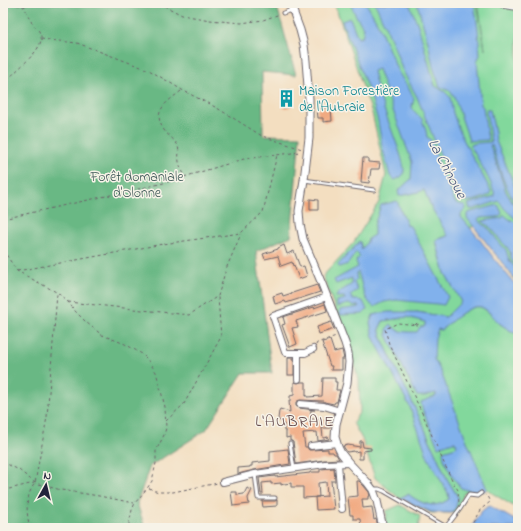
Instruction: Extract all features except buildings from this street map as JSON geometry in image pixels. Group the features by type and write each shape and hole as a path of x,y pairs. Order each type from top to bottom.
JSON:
{"street":[{"path":"501,3 504,5 518,7"},
{"path":"292,6 300,30 306,60 309,99 309,138 299,211 300,224 303,238 345,343 349,362 347,383 335,430 336,444 348,463 372,489 377,501 383,528"},
{"path":"313,349 305,353 298,354 288,354 285,352 273,316 327,297"},
{"path":"298,354 298,379"},
{"path":"300,404 324,406 340,411"},
{"path":"311,446 336,444"},
{"path":"223,482 255,474 348,463"},
{"path":"338,464 342,509"}],"lane":[{"path":"283,13 292,6"},
{"path":"304,180 374,190"},
{"path":"290,444 294,469"},
{"path":"255,474 258,498 275,498"},
{"path":"372,489 379,489 446,527 469,495 477,496 481,493"}],"path":[{"path":"11,3 24,7"},
{"path":"3,91 7,80 34,54 42,39 24,7 24,3"},
{"path":"159,3 182,15 241,23 263,20 283,13"},
{"path":"42,39 77,43 149,70 182,90 217,108 262,136 308,151"},
{"path":"182,90 166,103 158,117 165,131 177,144 179,149 179,163 185,177"},
{"path":"3,219 160,184 244,159 308,151"},
{"path":"166,421 184,404 221,337 218,296 226,269 241,233 263,212 276,155"},
{"path":"17,271 163,244 241,233"},
{"path":"3,250 17,271 58,293 87,323 102,335 125,344 142,354 156,372 160,383 166,428 156,451 156,463 152,481 134,503 128,528"},
{"path":"30,528 27,501 30,489 35,483 47,417 58,293"},
{"path":"68,302 189,315 218,296"},
{"path":"415,325 398,323 385,329 389,344 443,462 458,490 460,509"},
{"path":"313,349 317,343 339,336"},
{"path":"3,462 19,470 35,483 61,490 134,503"},
{"path":"148,487 158,492 173,492 223,482"},
{"path":"3,489 35,483"},
{"path":"470,528 480,510 490,502 487,496 481,493"}],"green space":[{"name":"Forêt domaniale d'Olonne","path":"3,3 276,3 296,75 262,72 263,135 300,136 291,236 256,251 272,373 243,373 206,430 150,466 137,503 145,528 3,528"},
{"path":"332,3 477,3 485,49 478,3 518,3 518,284 475,226 436,240 445,273 462,302 446,317 417,312 370,323 410,407 448,493 449,499 433,505 418,501 408,494 400,498 431,512 458,497 447,479 383,341 379,329 383,321 407,317 428,322 441,330 467,310 478,307 483,308 499,323 518,334 518,509 487,489 484,491 471,491 464,493 456,513 431,513 399,498 375,478 362,439 353,423 360,411 359,380 323,276 354,242 379,202 386,175 372,113 336,8"},
{"path":"400,505 420,516 418,528 387,528 385,518 387,516 386,511"}],"water":[{"path":"350,3 366,3 378,24 398,72 414,99 412,106 413,110 422,119 427,137 431,140 455,202 465,205 466,209 461,214 461,217 518,288 518,334 499,323 483,308 478,307 467,310 441,330 438,329 435,338 434,359 441,372 466,439 487,489 484,491 471,491 461,488 452,476 444,459 443,451 456,447 457,445 453,442 438,447 422,408 421,402 436,396 436,393 425,396 417,396 387,335 387,328 391,324 399,330 406,332 417,332 420,327 425,326 425,322 407,317 383,321 379,329 383,341 447,479 458,497 456,507 452,513 431,512 400,498 408,494 418,501 433,505 449,499 448,493 428,458 410,407 373,337 370,323 373,315 388,312 417,312 446,317 461,302 445,273 436,240 448,236 431,207 424,190 399,196 398,191 411,179 412,162 378,69 373,71 375,79 404,168 402,176 399,178 395,180 390,176 372,100 342,21 350,18 358,38 362,37 364,29"},
{"name":"La Ch'noue","path":"375,3 409,3 418,25 435,86 450,97 453,113 461,135 491,191 489,195 470,201 459,199 417,97 402,69 394,46"},
{"path":"417,3 474,3 480,55 477,61 481,105 483,107 488,140 469,141 454,96 450,91 440,87 433,67 428,42"},
{"path":"486,110 490,110 496,141 518,194 518,206 505,185 492,145 490,145 506,192 518,208 518,220 505,209 499,201 474,209 470,209 468,204 495,196 488,178 470,145 491,142"},
{"path":"397,201 407,225 410,226 448,297 444,305 396,300 384,302 374,307 367,300 358,272 356,274 357,280 354,281 358,290 350,295 353,300 363,301 367,310 363,314 340,315 340,310 359,307 348,304 337,307 337,301 345,299 344,297 336,297 338,293 352,284 352,278 336,284 334,280 358,267 356,261 360,256 356,252 348,264 339,267 338,265 360,241 362,250 369,238 374,235 374,226 381,205"},
{"path":"498,205 502,213 500,216 480,218 478,220 491,231 506,250 509,260 518,271 518,283 467,218 467,214 471,212"},
{"path":"504,215 518,224 518,268 511,259 510,252 507,247 490,227 482,221 502,218"},
{"path":"490,506 518,522 518,528 475,528 473,525 478,516 484,509"}],"place":[{"name":"Maison Forestière de l'Aubraie","path":"286,99"}],"district":[{"name":"L'AUBRAIE","path":"295,422"}]}
